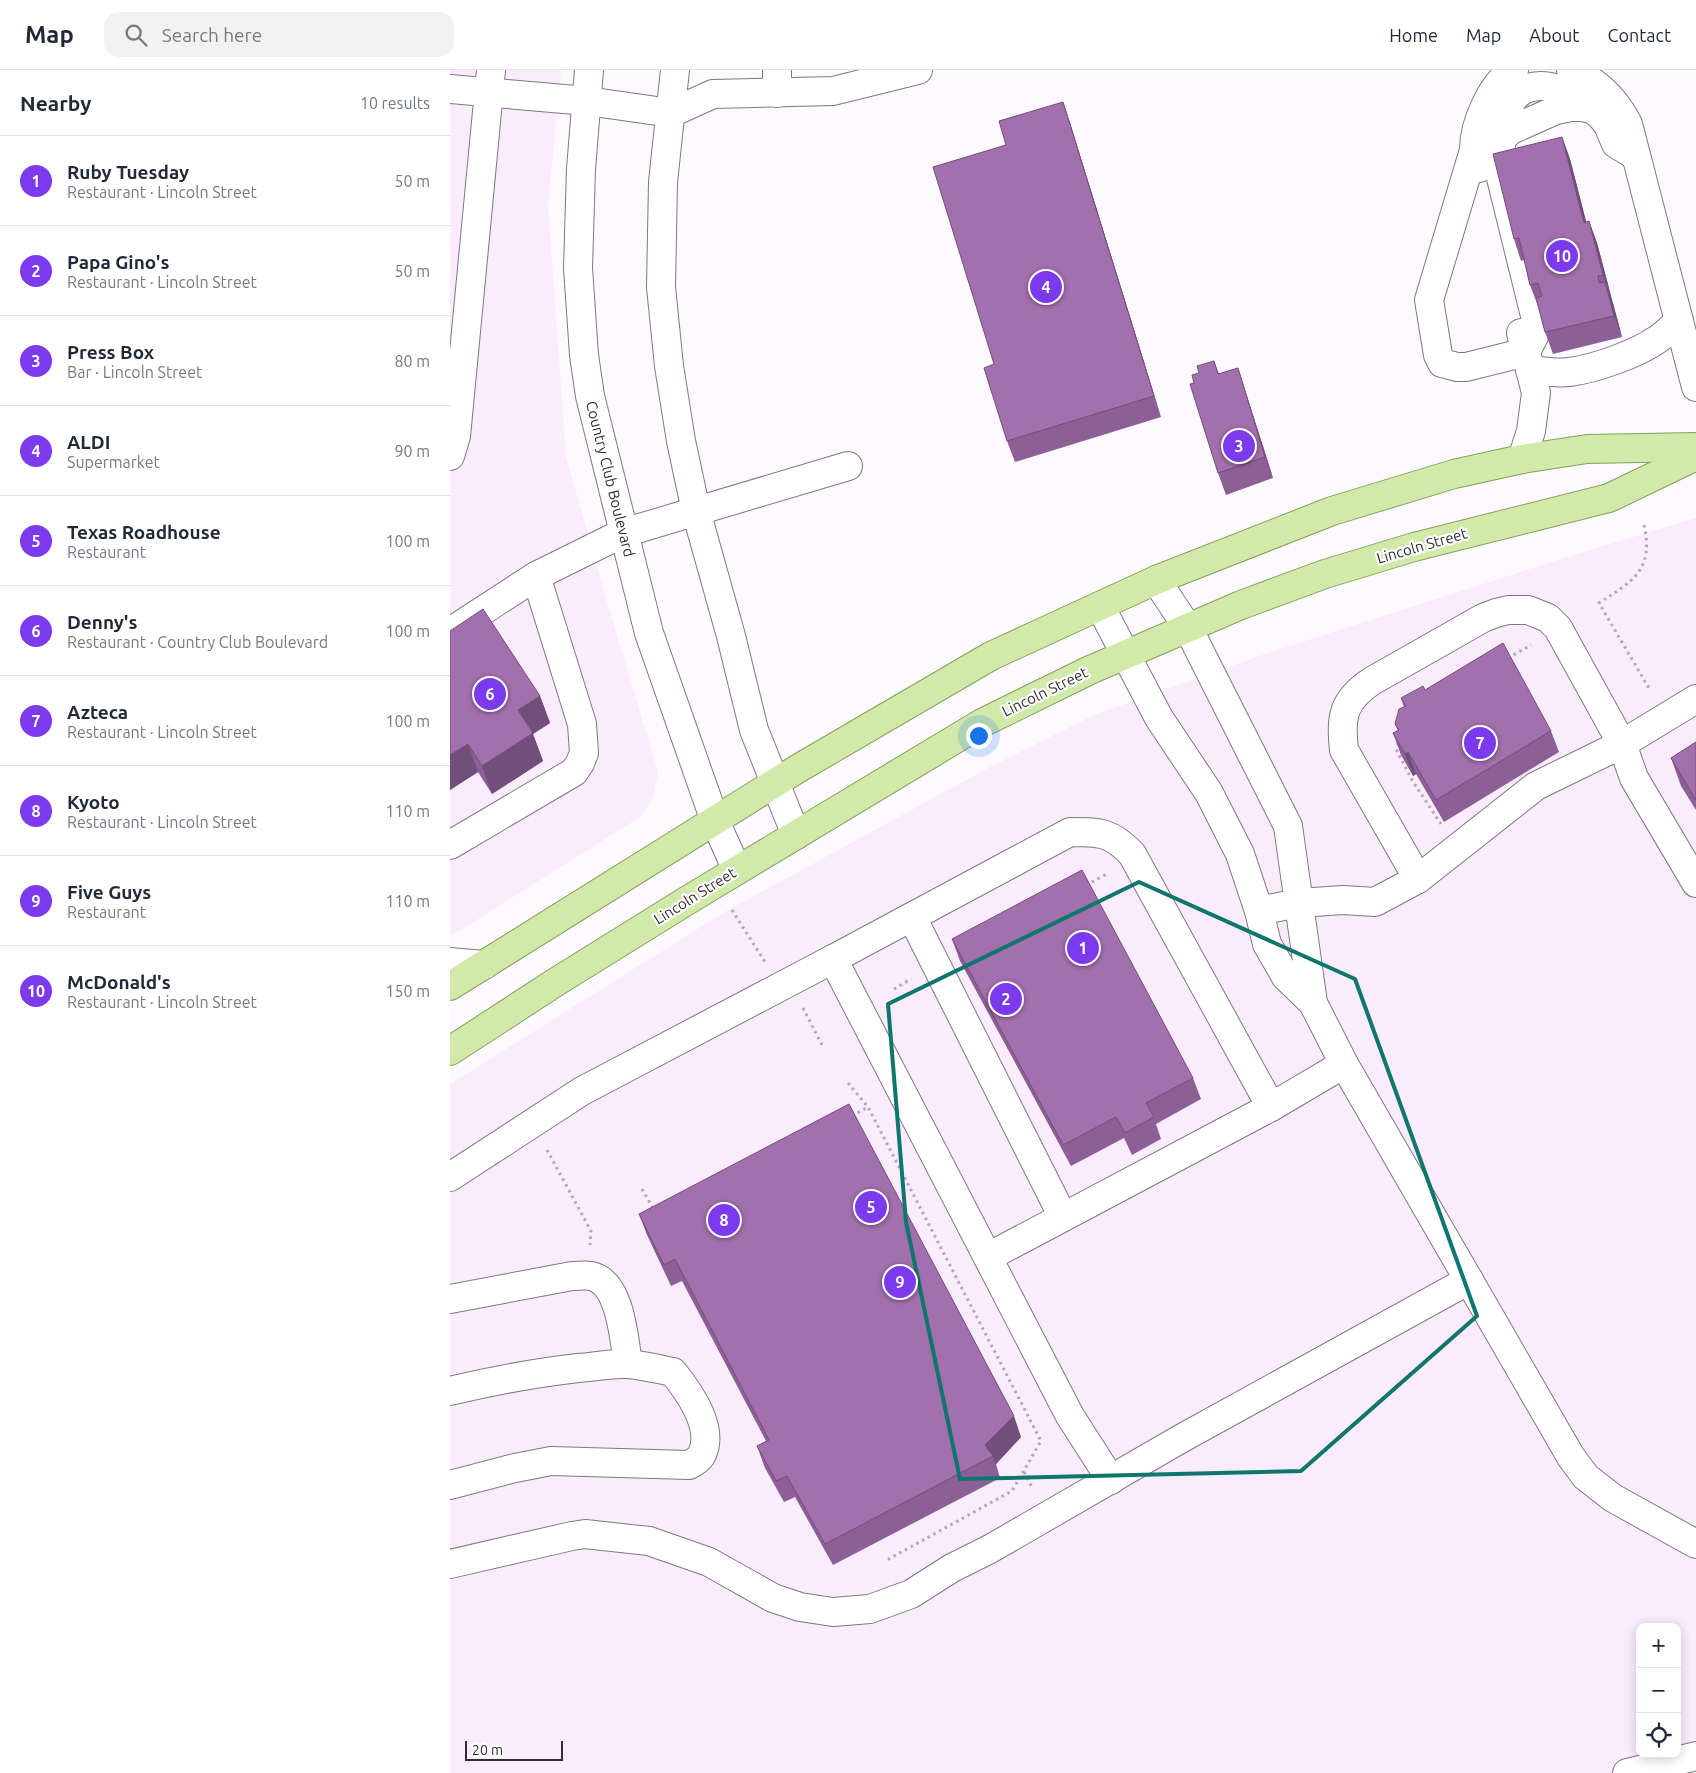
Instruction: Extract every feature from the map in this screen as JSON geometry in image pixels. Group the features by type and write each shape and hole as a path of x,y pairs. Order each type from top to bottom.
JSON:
{"main road":[{"path":"450,986 776,783 991,656 1156,580 1243,544 1332,511 1454,474 1587,449 1696,447"},
{"name":"Lincoln Street","path":"450,1052 556,982 982,723 1090,670 1241,605 1343,569 1414,547 1609,498 1696,456"}],"street":[{"name":"Country Club Boulevard","path":"589,70 581,169 578,268 584,356 590,396 649,633 715,821 738,870"},
{"path":"675,70 663,182 662,287 670,376 696,511 731,636 754,730 796,835"},
{"path":"450,89 490,81 587,101 671,113 713,94 777,81 833,90 918,70"},
{"path":"1514,70 1506,74 1496,85 1487,104 1429,300 1438,356 1442,363 1466,367 1528,361 1548,372 1568,372 1637,352 1659,339 1679,321"},
{"path":"1571,70 1581,74 1606,92 1619,106 1628,124 1696,387"},
{"path":"450,456 456,436 490,81"},
{"path":"1528,361 1538,328 1498,166 1502,138 1511,130 1556,110 1571,107 1592,109 1608,125 1616,144 1636,156"},
{"path":"1474,150 1536,393 1531,431 1522,460"},
{"path":"450,632 536,576 623,533 848,466"},
{"path":"450,845 574,772 584,752 582,724 536,576"},
{"path":"1156,580 1188,628 1288,826 1313,1003 1344,1064 1571,1457 1586,1477 1613,1498 1696,1544"},
{"path":"1100,606 1159,718 1209,793 1240,854 1259,911 1267,944 1286,977 1313,1003"},
{"path":"1418,879 1344,750 1343,718 1348,705 1364,686 1483,618 1508,610 1528,610 1548,618 1558,628 1622,744 1634,778 1696,883"},
{"path":"1259,911 1299,903 1343,900 1375,902 1418,879 1536,786 1622,744 1696,698"},
{"path":"450,1177 582,1091 833,960 1070,832 1106,834 1121,842 1132,854 1271,1107"},
{"path":"912,917 1063,1217"},
{"path":"833,960 1070,1416 1111,1480"},
{"path":"450,962 484,965"},
{"path":"988,1257 1271,1107 1344,1064"},
{"path":"450,1299 572,1276 592,1276 604,1283 612,1292 618,1307 628,1364"},
{"path":"450,1564 572,1536 585,1534 610,1536 649,1541 709,1562 773,1598 800,1607 833,1612 870,1609 911,1594 952,1568 990,1550 1184,1437 1469,1280"},
{"path":"450,1391 494,1380 539,1373 628,1364 673,1372 686,1388 703,1420 704,1435 704,1447 700,1457 689,1466 551,1461 450,1484"},
{"path":"1627,1773 1696,1756"}],"path":[{"path":"1644,525 1648,542 1643,566 1636,576 1622,588 1598,603 1666,717"},
{"path":"1502,662 1536,642"},
{"path":"1398,737 1397,752 1412,780 1442,827"},
{"path":"1078,889 1112,871"},
{"path":"731,907 766,964"},
{"path":"894,989 916,976"},
{"path":"802,1007 822,1045"},
{"path":"848,1083 868,1107 1041,1441 1012,1492 887,1560"},
{"path":"850,1116 868,1107"},
{"path":"533,1123 591,1231 587,1276"},
{"path":"642,1189 657,1215"},
{"path":"1024,1471 1033,1489"}],"highlighted area":[{"path":"1139,882 1355,979 1477,1316 1301,1471 960,1479 906,1222 888,1004"}],"shaded area":[{"path":"450,70 561,70 548,206 566,456 658,772 653,798 640,817 450,937"},
{"path":"1696,518 1696,1773 450,1773 450,1084 723,913 990,767 1094,715 1268,653 1567,557"}],"building":[{"path":"1063,102 1154,396 1007,441 984,368 994,364 933,167 1006,145 999,121"},
{"path":"1562,137 1584,223 1589,221 1603,275 1598,276 1599,283 1605,282 1614,316 1545,332 1536,298 1542,296 1538,283 1530,285 1519,238 1514,239 1493,154"},
{"path":"1214,361 1218,374 1238,368 1265,457 1218,473 1190,384 1194,383 1192,375 1199,373 1197,366"},
{"path":"483,609 540,696 518,710 533,733 482,766 468,744 450,755 450,631"},
{"path":"1503,643 1551,731 1436,800 1408,752 1405,754 1393,733 1399,730 1395,724 1399,709 1406,706 1401,698 1423,686 1425,690"},
{"path":"1696,742 1696,800 1671,758"},
{"path":"1082,870 1193,1078 1146,1103 1154,1117 1125,1133 1116,1117 1063,1145 952,939"},
{"path":"849,1104 1014,1416 985,1445 993,1456 825,1544 787,1476 776,1481 757,1446 769,1440 675,1259 664,1265 639,1214"}],"place":[{"name":"McDonald's","path":"1562,256"},
{"name":"ALDI","path":"1046,287"},
{"name":"Press Box","path":"1239,446"},
{"name":"Denny's","path":"490,694"},
{"name":"Azteca","path":"1480,743"},
{"name":"Ruby Tuesday","path":"1083,948"},
{"name":"Papa Gino's","path":"1006,999"},
{"name":"Texas Roadhouse","path":"871,1207"},
{"name":"Kyoto","path":"724,1220"},
{"name":"Five Guys","path":"900,1282"}]}
